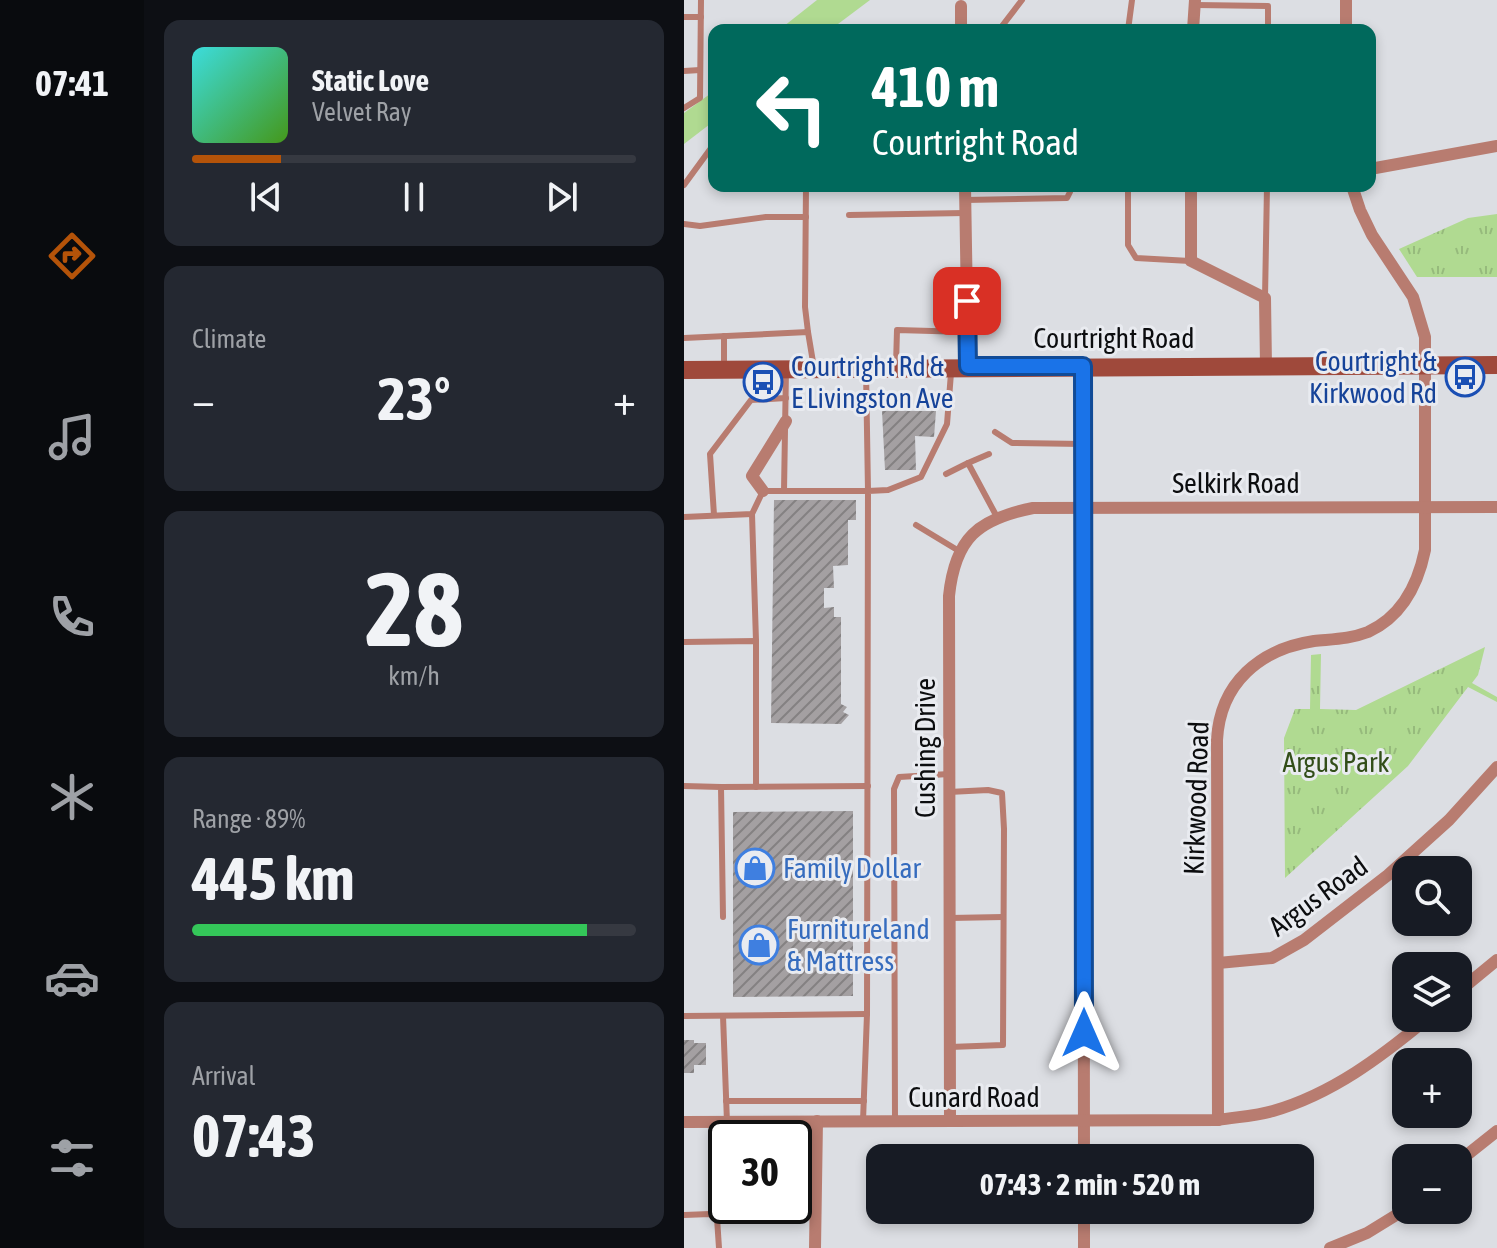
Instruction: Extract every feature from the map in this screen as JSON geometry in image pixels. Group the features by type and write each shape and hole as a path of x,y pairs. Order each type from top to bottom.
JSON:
{"street":[{"path":"1346,0 1346,24"},
{"path":"1193,24 1194,2"},
{"path":"961,6 961,24"},
{"path":"1376,168 1497,146"},
{"path":"960,367 967,332 965,192"},
{"path":"1191,192 1191,261 1265,298 1266,366"},
{"name":"Kirkwood Road","path":"1218,1120 1217,740 1225,702 1245,671 1267,655 1290,646 1344,639 1370,631 1391,617 1409,598 1420,575 1425,550 1425,337 1413,297 1372,235 1354,192"},
{"name":"Courtright Road","path":"684,370 1497,365"},
{"path":"1083,366 1084,1144"},
{"path":"763,491 752,476 786,421"},
{"name":"Selkirk Road","path":"979,527 997,517 1033,508 1497,507"},
{"name":"Cushing Drive","path":"950,1121 949,596 951,572 959,551 979,527"},
{"name":"Argus Road","path":"1218,963 1272,958 1304,940 1388,875 1449,820 1497,767"},
{"path":"1472,981 1497,960"},
{"name":"Cunard Road","path":"812,1121 1218,1120 1272,1112 1324,1091 1379,1058 1411,1032"},
{"path":"815,1248 817,1121"},
{"name":"Cunard Road","path":"684,1122 708,1122"},
{"path":"1472,1151 1497,1131"},
{"path":"1330,1248 1367,1233 1392,1218"},
{"path":"1084,1224 1084,1248"}],"lane":[{"path":"684,108 700,98 701,0"},
{"path":"1004,24 1022,0"},
{"path":"1129,24 1132,0"},
{"path":"1194,2 1268,3 1268,24"},
{"path":"684,17 701,17"},
{"path":"684,71 700,70"},
{"path":"684,185 708,152"},
{"path":"806,192 805,307 814,369"},
{"path":"849,215 1068,196 1069,192"},
{"path":"1128,192 1128,245 1136,258 1191,261"},
{"path":"1265,298 1267,192"},
{"path":"684,224 700,226 766,217 806,217"},
{"path":"896,369 897,330 967,332"},
{"path":"684,338 808,332"},
{"path":"724,336 724,369"},
{"path":"756,787 752,514 763,491 888,490 921,477 947,424 960,367"},
{"path":"784,491 786,369"},
{"path":"863,1121 867,1014 868,786 866,369"},
{"path":"714,515 710,454 751,400 786,398"},
{"path":"995,432 1012,443 1083,444"},
{"path":"946,474 989,454"},
{"path":"968,463 997,517"},
{"path":"684,517 752,514"},
{"path":"916,525 959,551"},
{"path":"684,642 756,641"},
{"path":"895,1121 894,789 899,777 949,774"},
{"path":"684,786 868,786"},
{"path":"721,787 723,917"},
{"path":"949,792 988,790 1002,793 1003,917 1003,1045 950,1047"},
{"path":"950,918 1003,917"},
{"path":"684,1016 867,1014"},
{"path":"723,1016 724,1120"},
{"path":"726,1101 864,1101"},
{"path":"684,1215 710,1214 717,1218 719,1248"}],"green space":[{"path":"817,0 870,0 838,24 787,24"},
{"path":"708,95 708,126 684,144 684,113"},
{"path":"1497,214 1497,277 1417,277 1399,249 1468,218"},
{"name":"Argus Park","path":"1485,647 1478,675 1472,683 1497,697 1497,702 1468,687 1408,766 1285,878 1284,738 1295,709 1310,709 1311,655 1321,654 1320,709 1356,710"}],"building":[{"path":"882,411 936,411 934,437 915,436 916,470 885,470"},
{"path":"774,500 856,500 856,520 848,520 848,565 833,566 834,588 824,588 824,608 834,607 834,617 841,617 841,704 847,707 843,712 849,715 841,724 771,723"},
{"path":"853,811 853,996 733,997 733,812"},
{"path":"684,1040 706,1043 706,1065 694,1065 694,1073 684,1073"}],"place":[{"name":"Courtright & Kirkwood Rd","path":"1465,377"},
{"name":"Courtright Rd & E Livingston Ave","path":"763,382"},
{"name":"Family Dollar","path":"755,868"},
{"name":"Furnitureland & Mattress","path":"759,945"}],"route":[{"path":"967,301 968,366 1083,366 1084,1033"}]}
